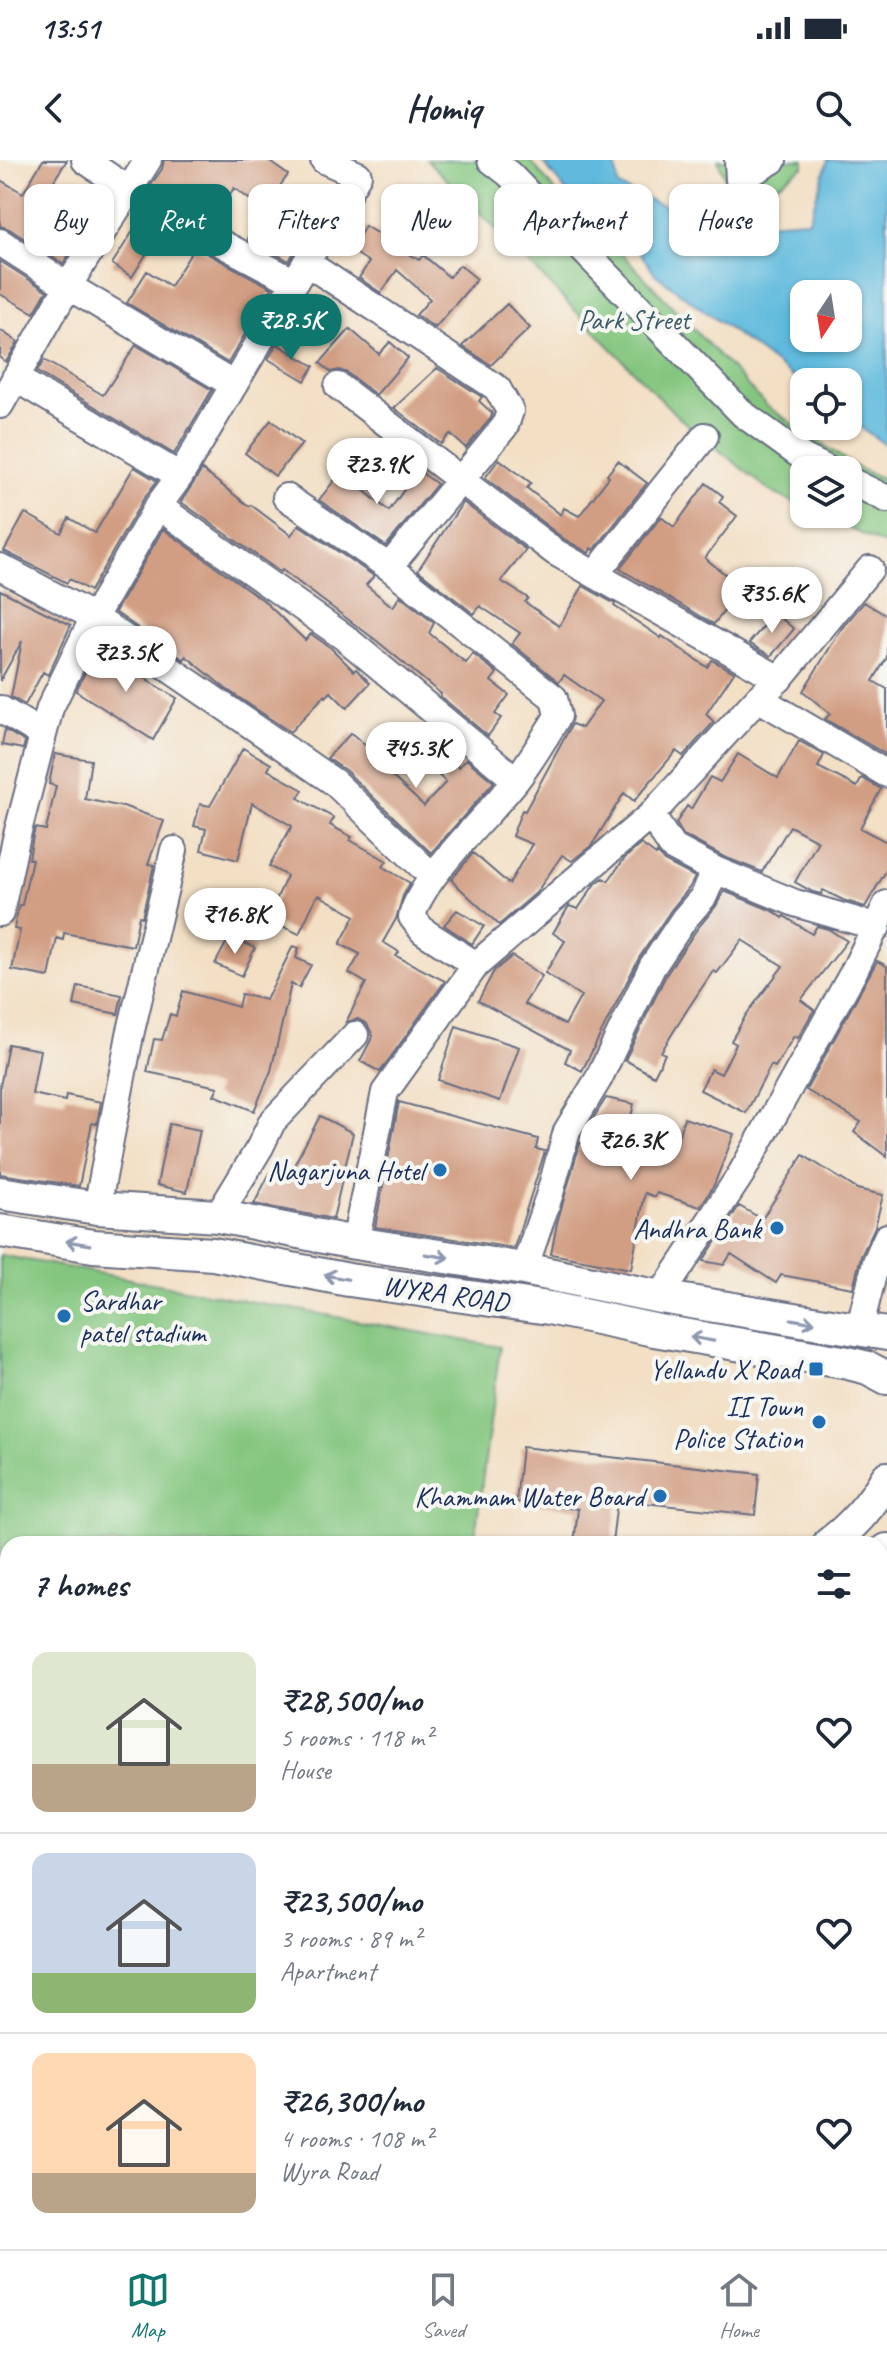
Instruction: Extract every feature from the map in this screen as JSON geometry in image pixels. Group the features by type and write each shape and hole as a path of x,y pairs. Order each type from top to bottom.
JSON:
{"main road":[{"name":"WYRA ROAD","path":"0,1193 97,1208 218,1216 355,1243 524,1269 660,1297 873,1332"},
{"name":"WYRA ROAD","path":"0,1231 93,1246 213,1254 349,1280 549,1308 654,1330 848,1363 868,1368 887,1378"},
{"path":"839,1536 865,1510 887,1478"}],"street":[{"path":"85,160 128,190 208,237 301,272 497,388 510,411 505,426 389,567"},
{"path":"0,405 68,286 148,160"},
{"path":"0,913 50,708 94,617 358,175 324,160"},
{"path":"491,160 509,174 743,414 801,456"},
{"path":"738,160 739,180 773,160"},
{"path":"0,242 234,385"},
{"path":"15,378 180,476"},
{"path":"338,386 555,552 779,679"},
{"path":"596,573 705,436"},
{"path":"862,487 887,499"},
{"path":"286,497 389,567 554,698 558,716 516,780 433,877 413,909 412,917 423,931 476,965"},
{"path":"158,506 344,637 516,780"},
{"path":"0,567 94,617 334,782 433,877"},
{"path":"355,1243 385,1092 476,965 651,815 779,679 870,569"},
{"path":"758,698 887,774"},
{"path":"0,709 42,734"},
{"path":"651,815 672,847 715,870 795,903 882,915 741,1174 660,1297"},
{"path":"97,1208 130,1035 174,850"},
{"path":"524,1269 567,1131 599,1078 652,967 684,919 704,896 715,870"},
{"path":"218,1216 272,1122 355,1035"},
{"path":"873,1332 876,1262 887,1237"}],"green space":[{"name":"Park Street","path":"427,160 530,160 549,184 494,184 494,227 478,211 478,184 451,184"},
{"path":"718,160 804,160 804,166 778,184 727,184"},
{"name":"Park Street","path":"522,256 624,256 767,406 790,422 790,440 817,440 840,456 790,456 790,501 771,492 677,416"},
{"name":"Park Street","path":"862,470 887,480 887,546 848,528 862,528"},
{"path":"0,1255 500,1347 475,1536 0,1536"}],"water":[{"path":"541,160 615,160 618,184 560,184"},
{"path":"828,160 887,160 887,446 862,428 862,368 790,368 790,375 655,274 642,256 653,256 653,202 669,207 669,256 779,256 779,222 809,220"}],"building":[{"path":"43,160 67,160 52,184 28,184"},
{"path":"164,160 267,160 288,175 281,184 248,184 248,198 234,188 232,191 232,184 152,184"},
{"path":"0,180 23,193 24,239 0,226"},
{"path":"365,226 381,236 381,256 413,256 419,260 424,256 449,277 460,265 477,279 435,328 416,315 430,299 397,270 381,293 359,278 369,262 360,256 365,256"},
{"path":"130,236 130,256 145,256 132,277 112,264"},
{"path":"51,256 68,256 63,264"},
{"path":"189,256 212,256 272,288 228,363 127,303 147,271 170,286"},
{"path":"0,261 47,291 34,313 0,294"},
{"path":"507,304 530,328 491,365 462,346"},
{"path":"350,329 379,354 390,342 408,358 376,395 347,373 339,370 331,372 320,363"},
{"path":"0,330 18,342 6,362 0,358"},
{"path":"277,344 314,366 305,381 268,359"},
{"path":"136,345 212,390 174,454 37,372 44,360 103,395"},
{"path":"437,368 482,397 479,401 492,413 466,448 450,434 441,444 394,408"},
{"path":"271,420 302,444 275,476 245,453"},
{"path":"499,459 531,483 527,488 561,515 564,508 579,516 618,461 647,483 589,553 564,539 485,478"},
{"path":"134,467 157,481 90,591 69,579 67,583 4,551 25,513 61,533 69,518 95,533"},
{"path":"202,470 291,535 299,525 374,576 366,585 393,607 400,596 434,623 429,633 466,663 473,654 497,673 491,681 509,695 495,714 501,718 488,736 377,641 282,570 280,572 181,502"},
{"path":"418,470 437,484 386,546 319,500 341,472 389,511"},
{"path":"706,483 723,496 719,502 737,516 705,558 742,588 714,624 620,569 661,517 674,527"},
{"path":"463,502 526,550 501,581 528,598 525,602 559,626 583,586 615,604 707,667 712,660 734,672 706,714 714,722 683,756 676,751 634,801 624,793 592,845 572,861 562,855 536,893 499,925 451,880 473,853 509,884 532,844 512,836 522,810 525,811 572,724 582,728 601,701 564,675 559,682 512,644 520,633 480,606 474,614 418,570"},
{"path":"163,529 263,600 305,640 311,634 331,648 370,683 347,708 331,692 325,695 290,732 226,689 186,656 184,660 115,612"},
{"path":"0,590 71,625 48,675 43,672 25,705 11,697 22,641 0,681"},
{"path":"864,602 887,616 887,657 873,681 887,689 887,755 825,719 830,714 803,691 842,628"},
{"path":"775,613 794,629 771,656 749,643"},
{"path":"97,647 177,698 153,740 76,691"},
{"path":"5,730 25,742 23,749 2,745"},
{"path":"351,733 388,765 384,769 424,806 446,782 419,757 433,742 459,767 466,759 494,782 431,853 345,770 327,758"},
{"path":"799,741 824,755 818,767 857,787 862,778 881,789 860,828 887,842 887,869 865,907 823,890 821,894 813,892 795,882 818,841 790,826 762,872 722,856 683,835 676,823 687,806 691,809 710,777 720,782 738,754 778,778"},
{"path":"243,748 271,764 268,770 303,790 298,798 334,818 330,825 387,861 383,867 410,883 383,942 399,952 396,956 445,981 380,1072 360,1061 373,1036 367,1024 358,1019 346,1022 366,983 349,973 360,954 340,944 355,916 319,895 299,934 267,919 287,876 269,866 292,826 252,803 238,860 201,850 206,829 194,826 200,804 210,806"},
{"path":"55,754 91,760 85,799 123,806 164,821 148,864 154,865 133,946 64,933 63,940 57,938 49,977 12,970 20,930 14,929 32,859 29,859 33,836 35,828 46,830 56,786 49,784"},
{"path":"641,844 664,861 695,877 639,958 582,1071 565,1062 570,1050 478,1001 494,971 512,956 542,976 524,1004 565,1025 581,996 545,973 565,941 553,933 569,906 578,909 594,885 603,878 608,881 625,858"},
{"path":"724,891 784,916 812,934 817,926 847,941 801,1000 814,1010 798,1038 794,1036 775,1067 771,1065 746,1113 700,1090 711,1069 721,1074 736,1044 731,1041 746,1015 783,966 742,940 717,973 713,971 687,1010 661,1052 665,1054 654,1076 625,1060 666,975"},
{"path":"457,910 484,926 472,944 444,925"},
{"path":"230,936 255,948 242,976 215,964"},
{"path":"293,946 299,948 296,958 311,965 299,988 291,984 271,1071 254,1111 214,1095 218,1087 147,1072 154,1039 162,1040 170,1014 176,1016 183,991 238,1007 241,994 266,1000"},
{"path":"877,961 887,966 887,1157 854,1132 861,1122 806,1090"},
{"path":"78,986 122,995 118,1014 74,1005"},
{"path":"456,1026 519,1047 500,1101 438,1080"},
{"path":"8,1044 40,1050 32,1094 65,1101 66,1095 101,1102 97,1124 92,1123 79,1186 0,1174 0,1087"},
{"path":"606,1098 634,1104 629,1125 677,1141 684,1118 734,1134 714,1185 700,1207 657,1193 655,1197 645,1193 631,1269 551,1254 580,1143 584,1143 586,1130"},
{"path":"399,1102 538,1139 536,1149 545,1151 514,1248 375,1227"},
{"path":"320,1116 353,1133 333,1219 254,1204 275,1163 291,1171"},
{"path":"169,1124 200,1130 187,1192 157,1185"},
{"path":"803,1155 857,1189 883,1195 853,1288 781,1275 776,1283 731,1254 724,1265 703,1261 739,1206 762,1219"},
{"name":"Khammam Water Board","path":"522,1447 759,1474 755,1515 617,1500 613,1536 575,1536 578,1509 516,1502"}],"place":[{"name":"Nagarjuna Hotel","path":"440,1170"},
{"name":"Andhra Bank","path":"777,1228"},
{"name":"Sardhar patel stadium","path":"64,1316"},
{"name":"Yellandu X Road","path":"816,1369"},
{"name":"II Town Police Station","path":"819,1422"},
{"name":"Khammam Water Board","path":"660,1496"}]}
